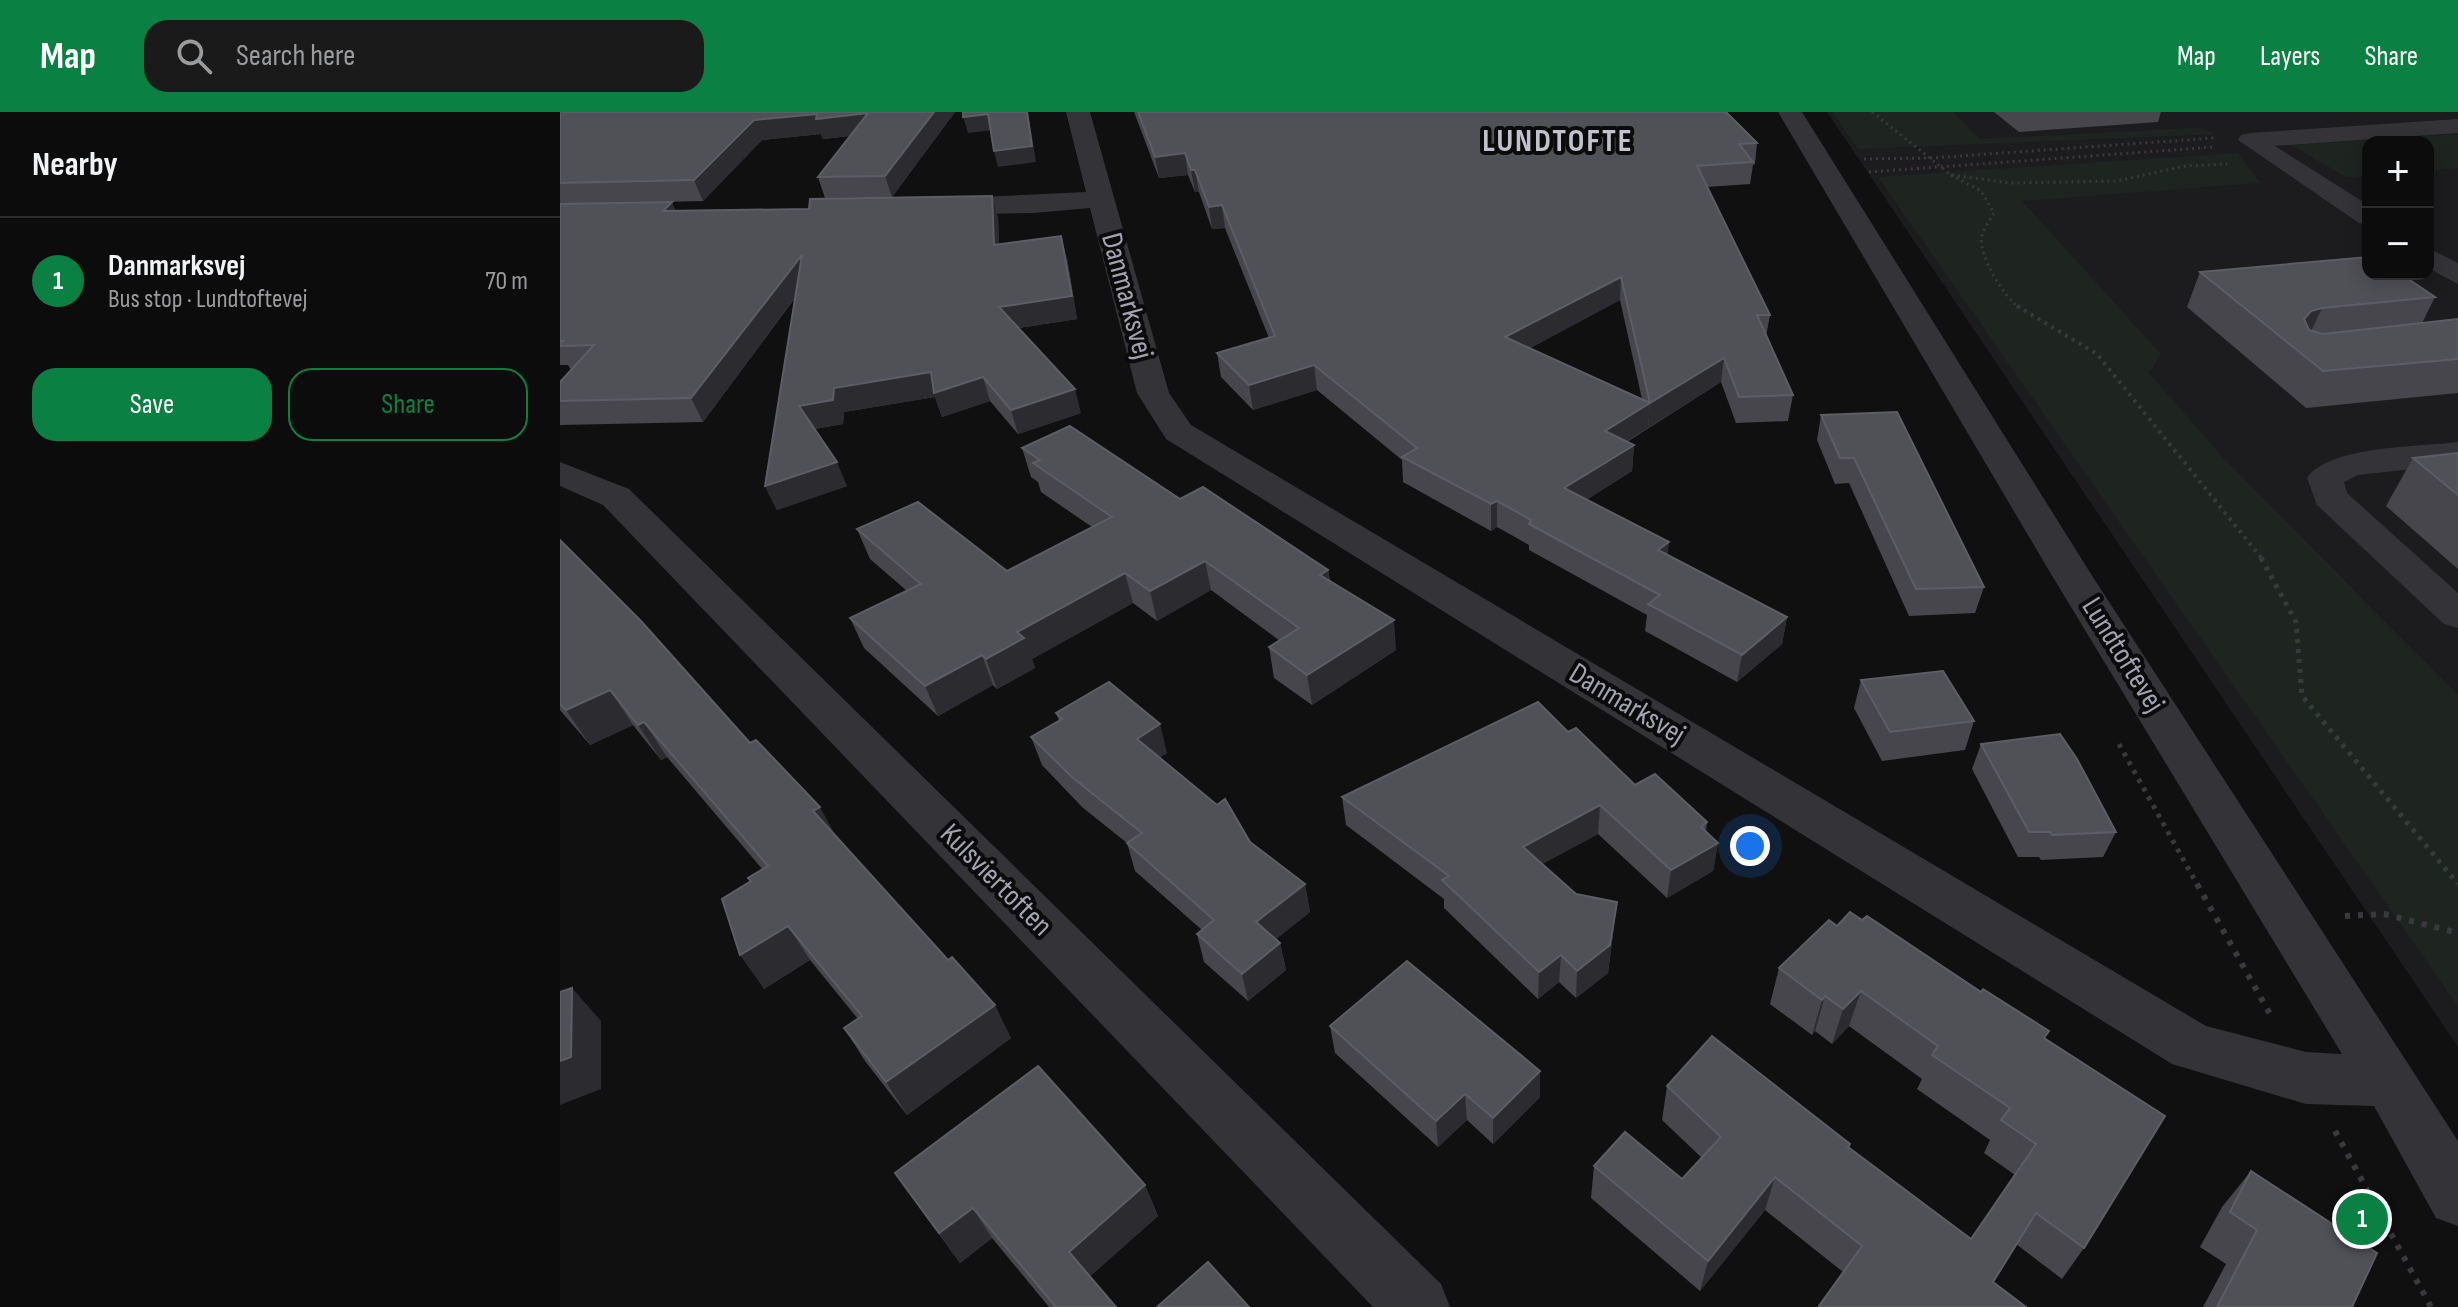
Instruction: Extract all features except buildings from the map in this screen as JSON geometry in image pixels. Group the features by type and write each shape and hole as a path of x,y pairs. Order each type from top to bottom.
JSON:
{"street":[{"name":"Danmarksvej","path":"1078,112 1153,393 1178,432 2192,1047 2306,1078 2390,1081"},
{"name":"Lundtoftevej","path":"1790,112 2071,574 2390,1081 2458,1197"},
{"path":"2284,150 2458,126"},
{"path":"2252,129 2284,150 2362,212"},
{"path":"907,208 1034,205 1101,199"},
{"path":"2434,260 2458,275"},
{"path":"2458,453 2350,465 2325,478 2330,497 2458,615"},
{"name":"Kulsviertoften","path":"560,473 616,497 1418,1307"}],"path":[{"path":"1872,112 1951,175 1981,191 1994,213 1981,238 1986,261 2012,303 2097,354 2209,496 2260,555 2296,622 2302,696 2458,884"},
{"path":"1823,168 2228,137 2252,129"},
{"path":"1823,168 1941,166 2238,145 2252,129"},
{"path":"1951,175 2011,183 2117,181 2284,150"},
{"path":"2289,919 2384,914 2458,933"}],"shaded area":[{"path":"1827,112 2458,112 2458,1047"},
{"path":"1832,112 1954,112 1979,139 2199,128 2215,134 1858,149"},
{"path":"2458,134 2458,168 2434,170 2434,136 2428,136"},
{"path":"2362,140 2362,176 2346,177 2291,145"},
{"path":"2238,153 2260,183 2022,201 2161,354 2149,373 2225,460 2458,695 2458,1006 1878,177"}],"place":[{"name":"Danmarksvej","path":"2362,1219"}],"district":[{"name":"LUNDTOFTE","path":"1558,141"}]}
